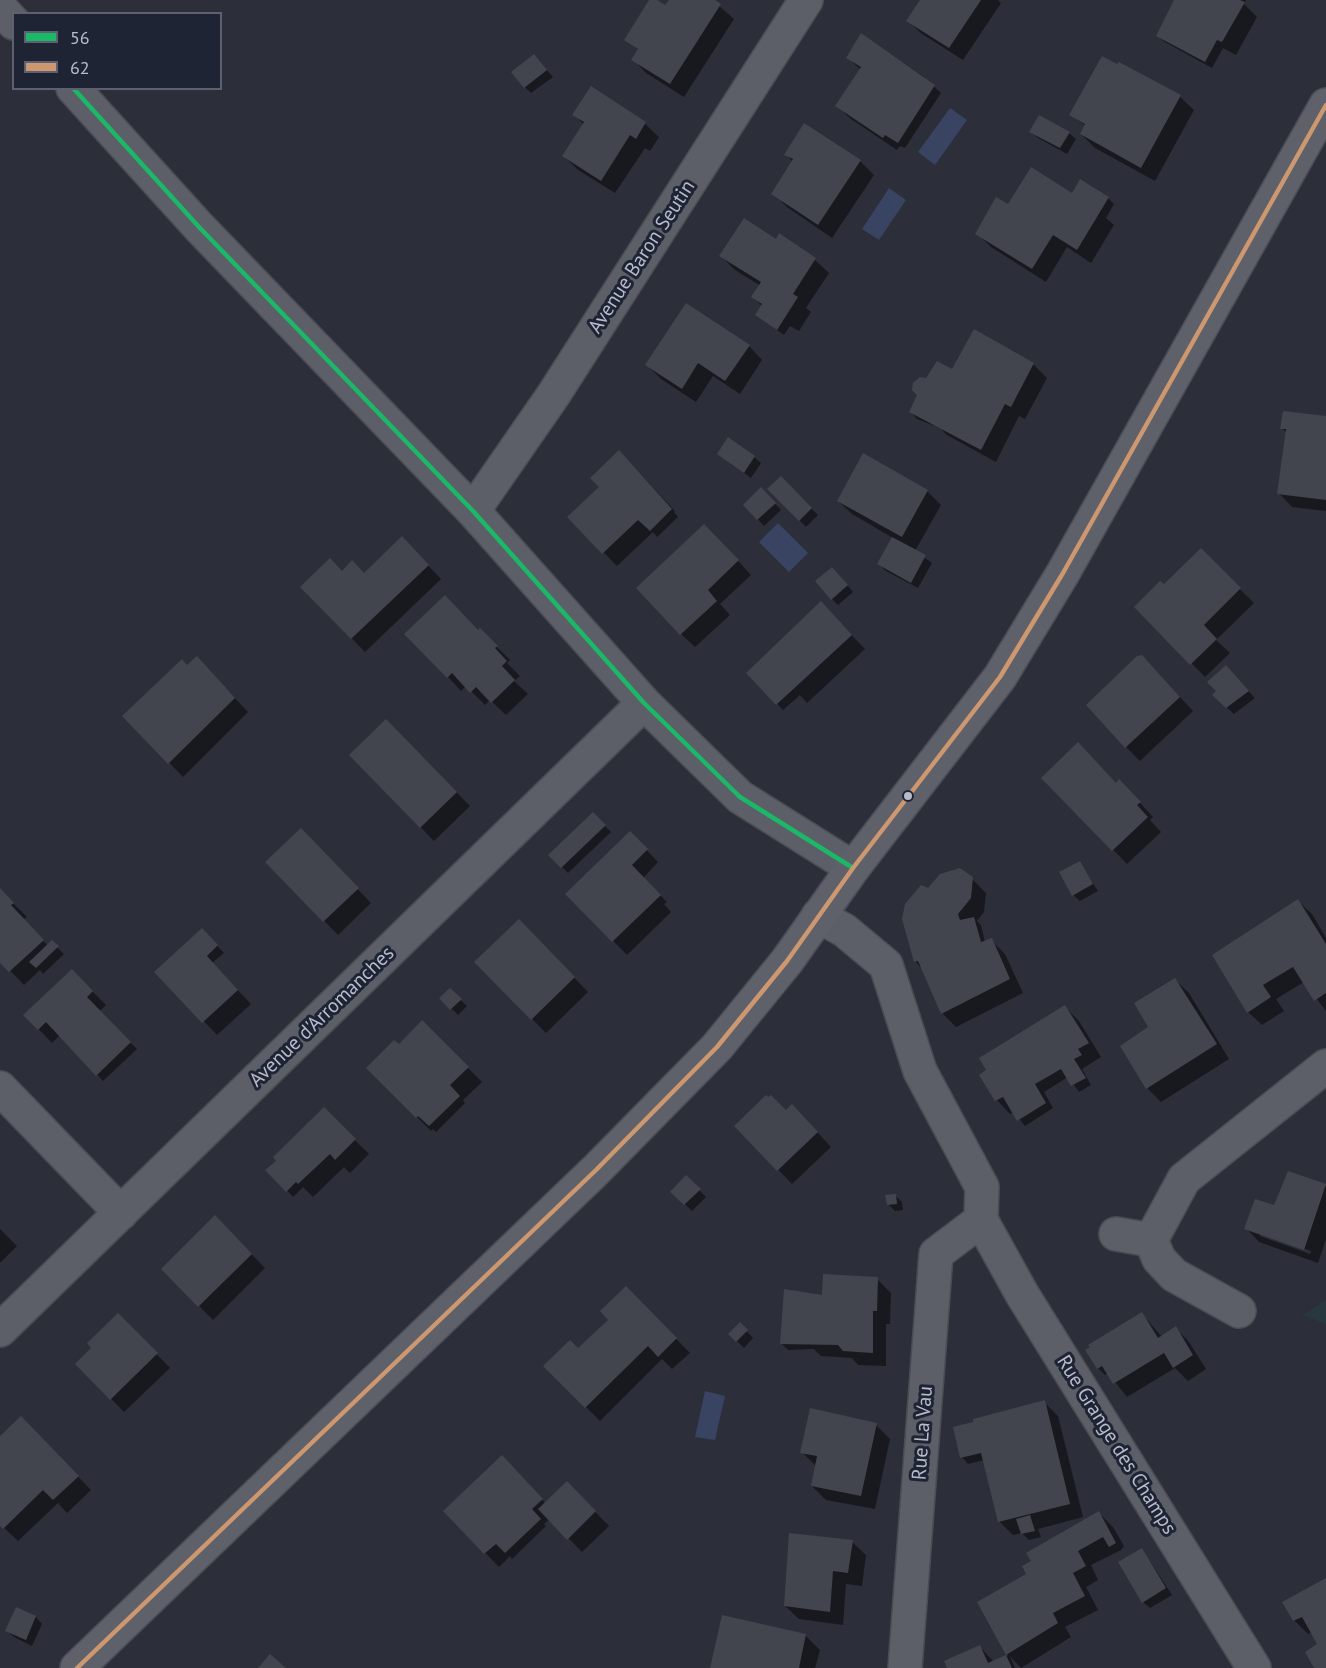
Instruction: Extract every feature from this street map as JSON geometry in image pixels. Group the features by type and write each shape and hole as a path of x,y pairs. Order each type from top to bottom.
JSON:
{"main road":[{"path":"77,1668 596,1170 731,1030 787,961 853,868 1000,677 1063,573 1326,105"}],"street":[{"name":"Avenue Baron Seutin","path":"473,511 554,394 806,0"},
{"path":"0,8 12,21"},
{"path":"75,90 199,227 473,511 644,703 740,797 853,868"},
{"name":"Avenue d'Arromanches","path":"0,1330 644,703"},
{"path":"818,916 844,930 886,965 920,1071 982,1186 981,1220"},
{"path":"1151,1240 1184,1179 1326,1066"},
{"path":"0,1089 121,1213"},
{"name":"Rue La Vau","path":"905,1668 936,1254 981,1220"},
{"name":"Rue Grange des Champs","path":"981,1220 1022,1294 1254,1668"},
{"path":"1116,1234 1151,1240"},
{"path":"1151,1240 1159,1259 1174,1275 1239,1311"}],"shaded area":[{"path":"1326,1300 1326,1324 1303,1315"}],"water":[{"path":"950,108 967,120 935,165 918,152"},
{"path":"889,188 906,200 879,240 862,229"},
{"path":"778,523 808,553 789,572 759,542"},
{"path":"705,1391 725,1396 715,1440 695,1437"}],"building":[{"path":"649,0 657,0 665,5 669,0 715,0 721,4 670,84 631,60 638,49 624,40"},
{"path":"920,0 981,0 949,48 906,21"},
{"path":"1174,0 1240,0 1245,2 1222,42 1217,40 1205,62 1156,36"},
{"path":"861,33 935,85 898,143 885,135 883,138 835,106 861,67 846,58"},
{"path":"534,54 547,70 524,88 511,72"},
{"path":"1102,56 1117,64 1119,62 1181,95 1141,168 1080,134 1085,124 1069,115"},
{"path":"591,86 646,122 636,139 630,135 601,181 562,156 584,122 572,115"},
{"path":"1039,115 1070,132 1060,148 1029,132"},
{"path":"804,123 861,160 818,225 771,194 793,159 784,155"},
{"path":"1031,167 1072,193 1080,179 1109,197 1077,250 1053,235 1032,269 975,234 996,197 1008,204"},
{"path":"744,218 776,239 779,233 816,258 793,294 798,297 777,330 755,315 762,304 751,297 761,282 719,256"},
{"path":"686,303 750,345 725,381 698,363 682,389 645,365"},
{"path":"974,329 1034,363 1011,407 1005,404 981,450 909,412 917,395 912,390 913,383 920,377 926,378 937,361 952,369"},
{"path":"1283,411 1326,416 1326,500 1277,494 1286,429 1280,429"},
{"path":"728,437 755,456 744,473 717,454"},
{"path":"619,450 672,509 650,531 638,520 602,554 567,517 599,487 590,478"},
{"path":"863,453 928,490 902,537 837,501"},
{"path":"781,476 812,508 799,521 767,489"},
{"path":"761,487 776,503 757,520 743,505"},
{"path":"704,524 739,560 708,590 717,601 680,635 636,588"},
{"path":"402,536 429,565 351,639 300,587 330,558 342,571 352,560 364,573"},
{"path":"892,537 926,555 911,583 877,564"},
{"path":"1201,548 1241,588 1204,625 1217,639 1190,665 1134,607 1160,581 1164,584"},
{"path":"832,567 848,585 831,600 815,581"},
{"path":"445,595 478,630 480,628 498,646 495,648 507,661 502,666 515,680 491,703 476,687 470,693 452,673 447,678 404,634"},
{"path":"821,601 852,635 776,705 746,673"},
{"path":"1142,655 1180,697 1125,748 1086,705 1137,656"},
{"path":"197,656 235,698 168,764 122,716 182,659 187,665"},
{"path":"1226,665 1249,691 1226,708 1212,695 1216,691 1207,682"},
{"path":"386,719 457,792 420,828 349,755"},
{"path":"1078,742 1116,783 1119,779 1141,802 1137,805 1148,817 1112,851 1041,778"},
{"path":"593,812 606,825 561,868 548,855"},
{"path":"301,828 359,888 323,922 265,862"},
{"path":"630,831 648,849 632,865 661,895 612,942 565,894"},
{"path":"1080,861 1093,884 1072,896 1059,872"},
{"path":"960,868 973,877 971,898 958,914 960,920 974,917 981,942 992,938 1010,979 941,1014 918,961 914,962 902,919 905,904 921,885 928,888 940,874"},
{"path":"0,888 14,903 11,905 44,940 9,972 0,963"},
{"path":"1298,899 1326,944 1326,993 1314,1001 1293,967 1263,985 1271,997 1247,1013 1212,955"},
{"path":"519,919 575,977 531,1020 474,962"},
{"path":"202,928 218,945 207,956 238,990 202,1023 154,972"},
{"path":"52,940 59,946 36,968 29,962"},
{"path":"72,969 93,991 87,997 131,1042 96,1076 46,1022 38,1030 23,1015"},
{"path":"1175,978 1217,1044 1146,1089 1120,1046 1148,1027 1134,1003"},
{"path":"450,988 462,999 450,1010 439,998"},
{"path":"1065,1005 1089,1043 1078,1049 1082,1055 1074,1059 1086,1078 1071,1086 1061,1069 1035,1084 1046,1103 1017,1121 1003,1097 995,1101 979,1075 986,1070 979,1058"},
{"path":"422,1020 469,1067 450,1085 460,1096 429,1126 418,1116 416,1118 366,1068 394,1040 399,1044"},
{"path":"766,1095 768,1097 771,1095 786,1110 792,1104 818,1132 777,1171 734,1126"},
{"path":"324,1107 356,1139 335,1160 330,1154 286,1192 265,1170 276,1161 273,1157"},
{"path":"1288,1171 1326,1184 1304,1250 1244,1229 1255,1199 1274,1205"},
{"path":"686,1175 701,1189 684,1205 670,1192"},
{"path":"896,1194 897,1204 887,1205 885,1195"},
{"path":"215,1215 252,1254 198,1307 161,1269"},
{"path":"823,1274 878,1277 877,1311 873,1311 873,1353 843,1351 838,1345 780,1344 784,1289 822,1295"},
{"path":"626,1286 677,1338 658,1357 648,1346 585,1408 543,1366 570,1340 578,1348 608,1320 600,1311"},
{"path":"1142,1312 1158,1338 1176,1326 1193,1355 1173,1368 1164,1353 1113,1384 1102,1366 1097,1369 1085,1350 1090,1347 1088,1345"},
{"path":"118,1313 158,1353 110,1400 75,1364 91,1348 87,1343"},
{"path":"740,1322 748,1330 736,1342 728,1334"},
{"path":"1045,1400 1070,1504 998,1522 981,1453 960,1458 953,1427 973,1422 973,1419"},
{"path":"810,1408 877,1423 861,1496 811,1486 817,1456 800,1453"},
{"path":"21,1416 79,1476 53,1500 43,1490 3,1529 0,1526 0,1436"},
{"path":"502,1455 543,1499 532,1509 541,1519 505,1553 496,1544 484,1554 443,1511"},
{"path":"567,1481 596,1511 567,1540 538,1509"},
{"path":"1099,1511 1116,1543 1109,1547 1103,1537 1078,1551 1086,1566 1073,1573 1085,1596 1053,1613 1058,1623 1006,1655 977,1602 1026,1574 1022,1566 1031,1561 1026,1553"},
{"path":"1030,1515 1035,1531 1021,1534 1016,1519"},
{"path":"789,1533 853,1540 848,1573 833,1571 830,1612 784,1606"},
{"path":"1142,1548 1166,1588 1142,1603 1118,1562"},
{"path":"1326,1578 1326,1668 1314,1668 1305,1652 1317,1644 1302,1617 1293,1621 1282,1602"},
{"path":"16,1607 36,1616 26,1640 5,1631"},
{"path":"722,1615 806,1634 799,1668 710,1668"},
{"path":"980,1645 988,1663 1006,1655 1012,1668 947,1668 944,1661"},
{"path":"270,1654 286,1668 258,1668"}],"transit line":[{"name":"56","path":"75,90 199,227 473,511 644,703 740,797 853,868"},
{"name":"62","path":"77,1668 596,1170 717,1047 787,961 853,868 1000,677 1063,573 1326,105"}]}
